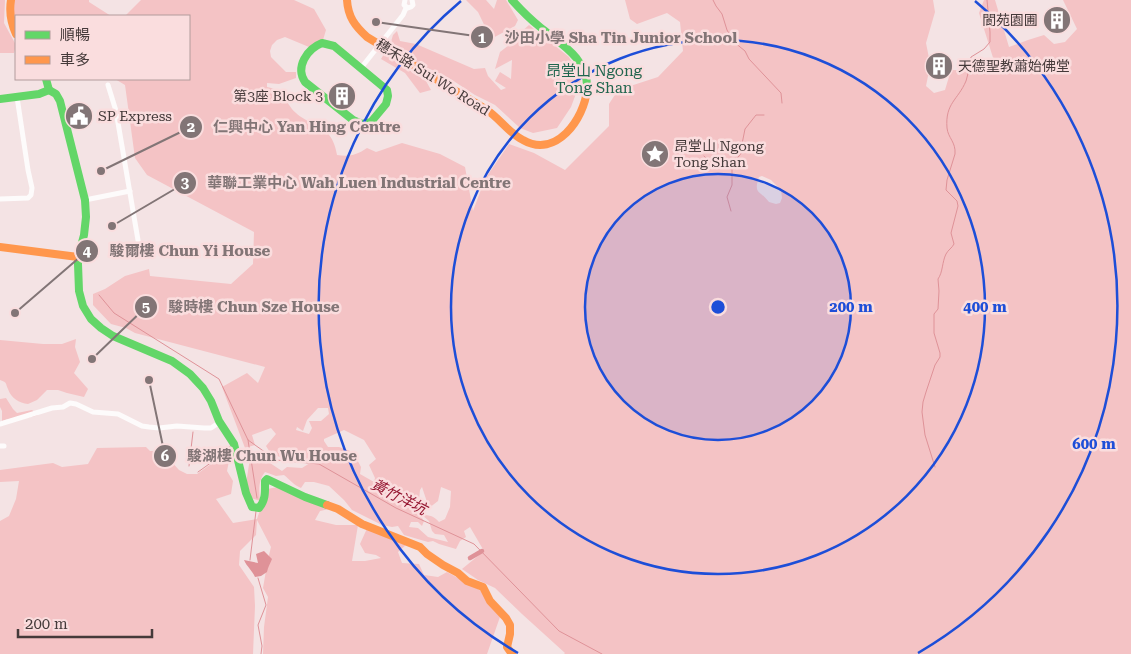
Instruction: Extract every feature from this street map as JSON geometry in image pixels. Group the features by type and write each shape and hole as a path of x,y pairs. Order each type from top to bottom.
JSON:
{"street":[{"path":"11,0 10,17 15,31"},
{"name":"穗禾路 Sui Wo Road","path":"347,0 350,16 354,24 379,45 490,112 521,140 537,145 553,143 562,138 579,115 587,95 587,76 581,63 573,54 532,21 512,0"},
{"path":"405,0 406,8"},
{"path":"361,68 406,8 412,6 412,0"},
{"path":"322,43 334,46 361,68 387,90 388,96 386,104 371,122 362,124 353,120 305,82 300,69 302,61 313,47 322,43"},
{"path":"0,424 52,408 63,407 70,403 93,412 118,414 138,425 149,427 211,428 218,421 218,414 206,392 182,368 160,355 110,334 94,322 86,312 79,287 78,257 83,244 86,214 85,200 60,101 56,94 49,90 46,80"},
{"path":"108,85 116,111 139,246"},
{"path":"0,99 39,94 49,90"},
{"path":"0,199 28,198 32,192 17,97"},
{"path":"85,200 130,191"},
{"path":"0,247 78,257"},
{"path":"218,421 228,432 234,446 246,492 252,507 259,508 263,505 265,481 269,479 305,497 338,509 362,524 420,547 427,554 458,573 467,581 483,587 490,602 506,617 510,624 511,632 507,646 508,651 512,654"}],"shaded area":[{"path":"0,0 5,0 4,23 15,43 15,49 14,53 0,53"},
{"path":"14,0 89,0 89,2 109,15 15,15 15,23 13,16"},
{"path":"141,0 294,0 314,9 326,30 323,40 309,47 285,37 277,40 272,45 271,57 286,72 296,72 296,78 279,84 267,83 267,87 278,91 298,115 312,125 326,131 332,140 337,155 353,155 367,148 376,152 402,143 440,154 465,167 473,211 485,179 509,144 534,153 565,170 609,126 609,104 618,90 658,77 683,51 680,22 667,13 637,24 630,19 625,0 933,0 935,12 926,43 931,68 926,86 934,93 945,90 951,70 982,71 995,64 979,13 984,0 995,0 1009,47 1044,35 1054,44 1065,42 1077,29 1063,0 1131,0 1131,654 564,654 495,588 478,580 462,569 484,551 470,527 464,531 466,537 460,541 456,549 433,541 428,542 404,535 398,526 382,525 352,510 329,486 305,482 301,488 284,475 276,476 265,472 260,482 260,501 251,498 246,484 250,458 257,452 282,471 287,467 302,468 310,463 303,459 283,458 271,454 266,446 276,434 271,428 252,435 255,445 245,448 222,387 247,373 258,383 265,367 135,333 126,328 111,324 93,305 93,294 105,289 125,276 149,269 150,276 231,284 253,264 254,232 147,175 135,158 125,85 117,80 190,80 190,15 126,15","holes":["762,176 771,180 781,190 782,198 780,203 769,202 758,191 759,177","318,408 328,408 329,414 321,421 309,421 312,428 309,434 296,430 297,427 303,431 307,420","344,430 364,440 376,459 369,465 375,478 374,482 360,474 361,467 353,452 339,447 328,447 324,441 324,439","422,487 429,508 438,501 441,487 451,491 450,507 445,519 439,522 432,516 422,515 429,521 432,531 435,534 444,535 448,542 428,537 418,528 409,527 411,522 418,522 422,526 424,521 413,505 397,499 395,494 419,500"]},
{"path":"466,0 486,0 494,9 497,0 506,0 518,20 515,26 491,39 478,12"},
{"path":"529,25 569,57 581,80 571,107 557,128 533,133 520,128 495,105 449,78 389,48 393,35 397,31 400,41 416,44 474,69 485,68 488,76 501,90 506,88 495,81 500,72 511,79 512,60 495,69 500,52"},
{"path":"384,54 426,81 431,90 420,93 405,73 381,59"},
{"path":"76,339 75,347 80,362 74,373 88,389 84,397 58,390 47,390 37,400 28,404 13,397 6,383 0,380 0,340 62,344"},
{"path":"6,398 17,413 32,410 38,415 2,421 0,399"},
{"path":"232,446 227,471 233,481 231,494 216,499 233,523 257,519 267,489 278,487 334,508 320,511 315,520 336,525 358,525 352,561 381,558 365,553 360,544 369,524 407,544 398,552 402,563 419,564 424,575 438,577 447,572 485,593 501,614 487,654 263,654 268,597 263,588 271,547 257,520 256,535 240,551 239,565 254,587 253,654 0,654 0,521 9,516 16,499 19,481 0,482 0,470 53,463 62,467 88,464 97,448 146,447 150,451 159,451 179,470 187,474 197,474"},
{"path":"264,551 272,559 267,572 255,577 244,560 258,563 256,554"}],"waterway":[{"path":"713,0 722,14 727,30 734,42 745,51 749,59 781,93 782,103"},
{"path":"935,467 925,435 922,412 926,392 935,365 940,357 934,333 934,314 938,309 938,279 946,254 954,244 951,233 958,206 957,201 946,190 955,154 947,128 947,120 950,107 966,81 971,57 984,49 990,42 987,0"},
{"path":"704,156 711,162 732,165 742,152 745,129 756,115 764,115"},
{"path":"731,211 727,197 732,185 732,166"},
{"name":"黃竹洋坑","path":"99,295 114,313 219,379 248,440 276,460 319,464 396,508 474,544 559,631 602,654"},
{"path":"189,466 193,432"},
{"path":"248,440 257,498"},
{"path":"198,472 230,446"},
{"path":"250,560 256,511"},
{"path":"470,558 482,551"},
{"path":"258,578 266,605 258,625 262,646 261,654"}],"traffic: fast":[{"path":"512,0 533,21 565,46 579,61 586,79 587,90"},
{"path":"322,43 334,46 387,90 386,104 371,122 362,124 353,120 305,82 301,70 304,59 307,54 322,43"},
{"path":"46,80 49,90"},
{"path":"49,90 56,94 60,101 85,200 84,235 78,257 79,291 83,306 91,319 113,336 172,361 190,374 203,388 211,401 219,421 234,444 246,493 252,507 259,508 263,502 265,481 267,479 327,505"},
{"path":"0,99 39,94 49,90"}],"traffic: slow":[{"path":"11,0 11,17 15,31"},
{"path":"347,0 353,21 367,37 487,110 513,134 523,140 535,144 546,144 557,140 566,133 580,113 587,90"},
{"path":"0,247 78,257"},
{"path":"327,505 338,509 362,524 420,547 427,554 458,573 467,581 483,587 490,601 510,625 507,647 512,654"}],"place":[{"name":"閬苑園圃","path":"1057,20"},
{"name":"沙田小學 Sha Tin Junior School","path":"376,22"},
{"name":"天德聖教蕭始佛堂","path":"939,66"},
{"name":"第3座 Block 3","path":"342,96"},
{"name":"SP Express","path":"79,116"},
{"name":"昂堂山 Ngong Tong Shan","path":"655,154"},
{"name":"仁興中心 Yan Hing Centre","path":"101,171"},
{"name":"華聯工業中心 Wah Luen Industrial Centre","path":"112,226"},
{"name":"駿爾樓 Chun Yi House","path":"15,313"},
{"name":"駿時樓 Chun Sze House","path":"92,359"},
{"name":"駿湖樓 Chun Wu House","path":"149,380"}],"district":[{"name":"昂堂山 Ngong Tong Shan","path":"594,80"}]}
